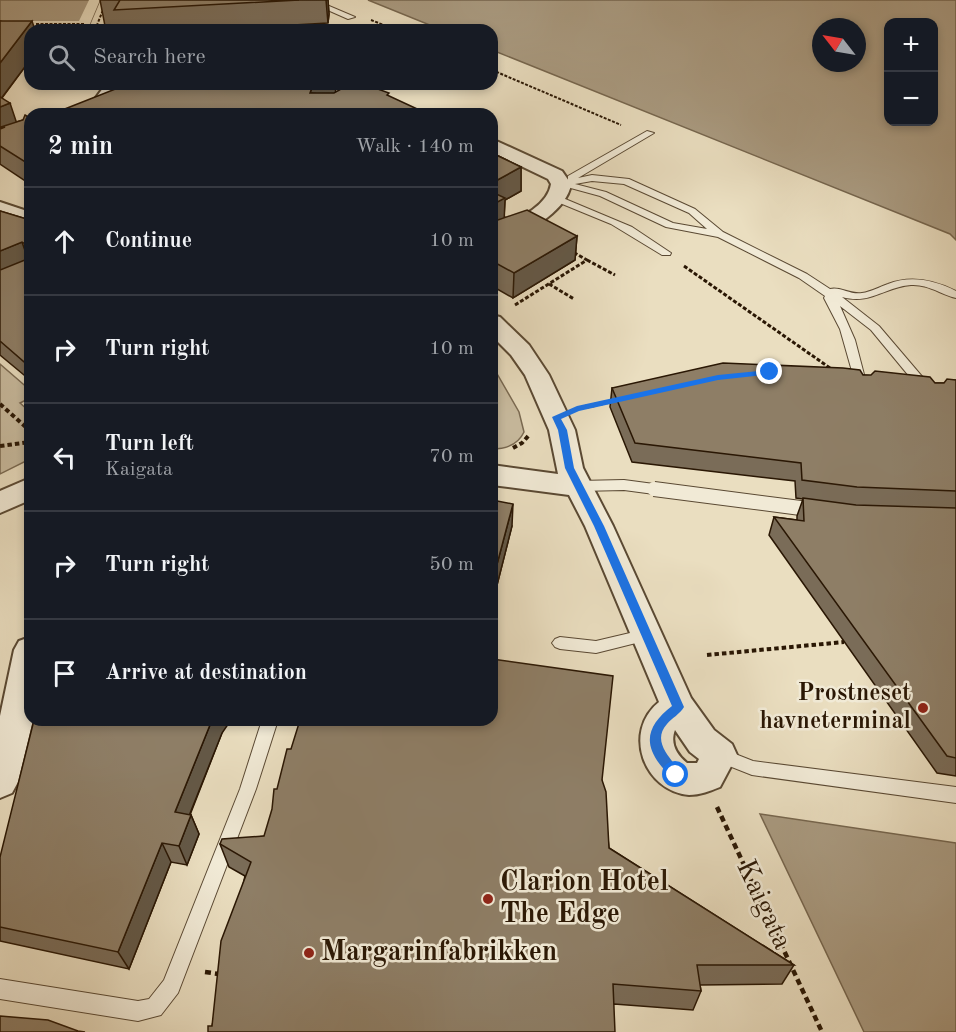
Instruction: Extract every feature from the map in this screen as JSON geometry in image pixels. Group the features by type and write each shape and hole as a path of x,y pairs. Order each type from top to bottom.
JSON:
{"street":[{"path":"95,108 111,90"},
{"path":"498,148 545,169 559,179 560,192 540,212 498,236"},
{"path":"0,208 24,217"},
{"path":"501,315 537,375 562,430 569,468 678,707 661,721 656,731 659,755 676,775 684,778 714,766"},
{"path":"498,476 579,486"},
{"path":"0,503 24,491"},
{"path":"0,782 24,680"}],"lane":[{"path":"309,0 351,17"},
{"path":"560,192 648,134"},
{"path":"560,192 592,178 626,181 692,211 721,235 777,262 855,311 875,328 932,396"},
{"path":"560,192 603,194 670,225 721,235"},
{"path":"560,192 584,208 652,242 666,253"},
{"path":"823,289 856,297 902,283 918,282 935,285 956,295"},
{"path":"823,289 841,313 848,331 861,388"},
{"path":"915,394 918,378"},
{"path":"579,486 624,485 832,512"},
{"path":"560,643 596,647 647,635"},
{"path":"0,989 138,1011 153,1008 171,986 248,789 268,726"},
{"path":"714,766 752,768 956,795"}],"path":[{"path":"97,24 107,0"},
{"path":"364,17 381,24"},
{"path":"36,24 85,24"},
{"path":"498,72 648,134"},
{"path":"570,250 615,275"},
{"path":"666,253 835,372"},
{"path":"501,315 587,260"},
{"path":"549,284 574,299"},
{"path":"556,417 577,409 620,399"},
{"path":"0,404 24,425"},
{"path":"0,446 24,443"},
{"path":"706,654 844,642"},
{"name":"Kaigata","path":"714,766 715,802 822,1032"}],"shaded area":[{"path":"0,0 100,0 90,24 24,24 24,27 0,28"},
{"path":"368,0 956,0 956,240 950,234 498,52 498,24 427,24"},
{"path":"0,364 24,385 24,401 20,403 24,407 24,462 0,474"},
{"path":"498,375 519,412 524,432 518,440 498,448"},
{"path":"760,814 956,843 956,1032 864,1032"}],"pier":[{"path":"89,0 100,0 90,24 24,24 24,27 0,28 0,21 79,21"}],"building":[{"path":"120,0 299,0 114,10"},
{"path":"0,21 32,21 30,24 24,24 24,32 0,63"},
{"path":"113,90 311,90 310,93 334,93 339,90 381,90 415,108 67,108"},
{"path":"0,97 10,103 0,107"},
{"path":"24,118 24,161 0,146 0,129 5,127 1,127 23,120"},
{"path":"498,156 521,167 498,180"},
{"path":"498,195 505,198 498,202"},
{"path":"527,210 577,236 514,273 498,264 498,220"},
{"path":"0,211 24,218 24,243 22,242 0,251"},
{"path":"24,260 24,362 0,341 0,270"},
{"path":"723,363 843,368 860,370 863,375 871,375 875,371 930,377 935,383 944,383 947,379 956,380 956,491 857,487 802,480 801,463 635,443 612,388"},
{"name":"Prostneset havneterminal","path":"803,498 856,505 956,508 956,758 947,756 774,517 804,521"},
{"path":"498,501 513,504 498,560"},
{"path":"498,660 613,676 602,780 606,792 609,848 794,965 697,965 701,991 613,984 615,1032 208,1032 208,1026 212,1026 221,941 251,862 220,844 222,839 264,836 272,809 274,789 277,789 287,749 291,749 298,726 498,726"},
{"path":"33,726 210,726 175,812 191,815 179,846 162,843 118,952 0,927 0,857"},
{"path":"0,1016 48,1020 85,1032 0,1032"}],"place":[{"name":"Prostneset havneterminal","path":"923,708"},
{"name":"Clarion Hotel The Edge","path":"488,899"},
{"name":"Margarinfabrikken","path":"309,953"}],"route":[{"path":"676,775 659,755 656,731 661,721 678,707 599,526 569,468 562,430 556,417 577,409 718,377 770,372"}]}
